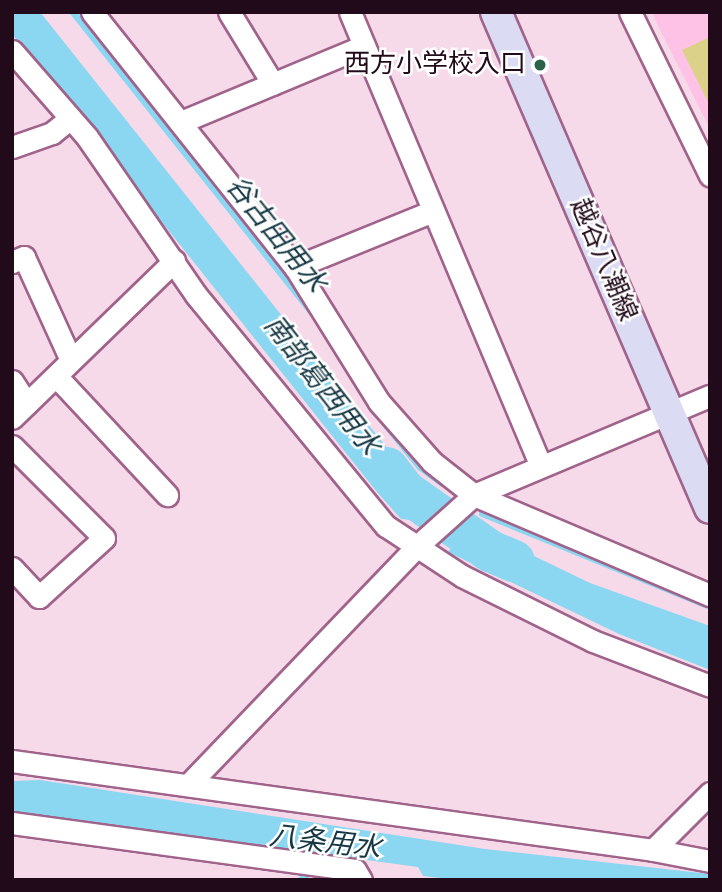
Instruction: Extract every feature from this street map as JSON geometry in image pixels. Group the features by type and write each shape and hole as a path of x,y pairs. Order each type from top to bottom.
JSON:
{"main road":[{"name":"越谷八潮線","path":"496,12 710,508"}],"street":[{"path":"92,12 295,267 379,402 432,462 474,495 710,595"},
{"path":"229,12 273,84"},
{"path":"350,12 540,463"},
{"path":"631,12 710,174"},
{"path":"181,122 364,46"},
{"path":"12,51 69,118 174,261 386,526 415,548 593,640 710,686"},
{"path":"12,147 52,133 69,118"},
{"path":"295,267 433,211"},
{"path":"12,262 24,257 71,360"},
{"path":"19,411 174,261"},
{"path":"55,376 167,495"},
{"path":"12,381 19,411"},
{"path":"188,785 415,548 474,495 540,463 668,410 710,396"},
{"path":"12,446 104,538 38,597 12,568"},
{"path":"12,761 653,850 710,861"},
{"path":"653,850 710,793"},
{"path":"12,823 355,870 361,880"}],"shaded area":[{"path":"652,12 710,12 710,129 658,26"}],"water":[{"path":"12,12 40,12 407,473 439,497 412,520 401,519 377,492 12,34"},
{"path":"472,526 590,583 710,626 710,670 619,634 448,552"},
{"name":"八条用水","path":"40,780 485,849 710,874 710,880 457,880 423,876 418,867 12,812 12,781"}],"building":[{"path":"710,37 710,106 682,50"}],"waterway":[{"name":"谷古田用水","path":"73,12 311,311"},
{"name":"谷古田用水","path":"374,410 420,467 442,483"},
{"name":"南部葛西用水","path":"387,468 406,492 490,551 514,561"},
{"name":"谷古田用水","path":"482,513 710,606"},
{"name":"八条用水","path":"300,880 312,869"}],"place":[{"name":"西方小学校入口","path":"540,65"}]}
